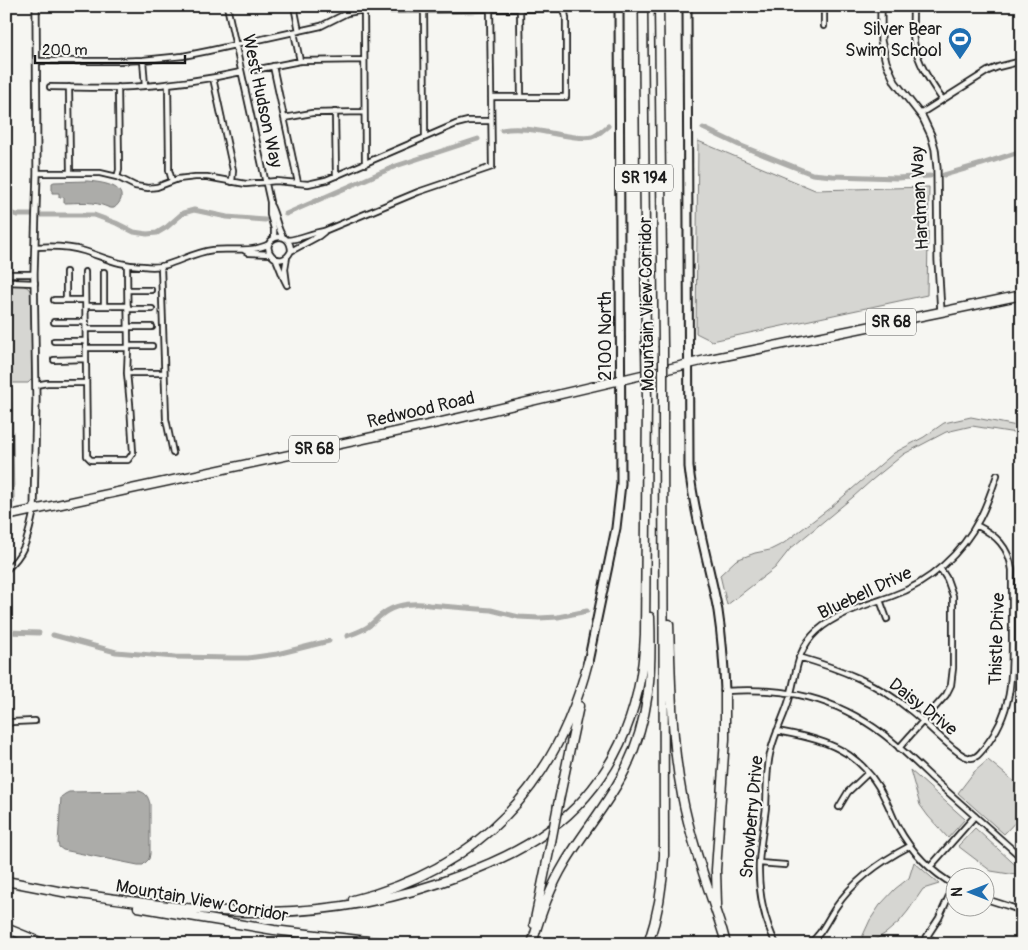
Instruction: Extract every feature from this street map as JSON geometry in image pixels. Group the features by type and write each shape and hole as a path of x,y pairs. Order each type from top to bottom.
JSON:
{"main road":[{"name":"Mountain View Corridor","path":"643,6 647,495"},
{"name":"Mountain View Corridor","path":"659,6 664,512"},
{"path":"687,6 690,479 718,612 726,691 725,747 716,882 717,906 723,933"},
{"name":"2100 North","path":"588,662 620,500 620,7"},
{"name":"SR 68","path":"941,312 1022,295"},
{"name":"Redwood Road","path":"6,516 442,422 620,379 941,312"},
{"path":"531,944 554,884 565,863 619,782 636,744 644,718 651,667 647,495"},
{"path":"65,892 213,911 288,912 328,908 420,890 468,873 539,837 565,817 603,774 622,740 632,715 639,689 644,649 647,495"},
{"path":"664,512 676,761 684,808 726,944"},
{"path":"648,944 659,907 664,867 664,512"},
{"path":"531,944 535,916 588,662"},
{"path":"288,912 355,900 399,886 448,862 486,834 514,807 546,764 571,714 580,692 588,662"},
{"name":"Mountain View Corridor","path":"6,881 235,924 394,944"},
{"path":"6,928 45,944"}],"street":[{"path":"6,570 24,548 34,510 36,385 34,274 37,173 36,6"},
{"name":"West Hudson Way","path":"227,6 265,182 280,232 285,239"},
{"path":"294,6 300,61"},
{"path":"824,6 824,26"},
{"name":"Hardman Way","path":"881,6 882,41 886,62 895,82 929,129 936,155 941,312"},
{"path":"913,6 914,46 926,74 942,99"},
{"path":"491,97 566,97 566,24 564,7"},
{"path":"36,61 117,61 183,56 296,32 326,24 347,13 364,10 620,7"},
{"path":"35,247 51,246 83,250 122,265 161,266 203,251 260,248 278,237 294,240 312,233 324,231 418,192 492,167 490,8"},
{"path":"520,8 521,97"},
{"path":"364,10 365,164"},
{"path":"424,10 425,138"},
{"path":"143,60 145,86"},
{"path":"254,70 300,61 364,60"},
{"path":"920,114 988,71 1022,62"},
{"path":"273,66 298,184"},
{"path":"50,88 145,86 213,78 241,72"},
{"path":"213,78 233,170 232,182"},
{"path":"168,84 169,170 172,181"},
{"path":"69,87 70,172"},
{"path":"117,176 119,170 118,87"},
{"path":"335,112 336,176"},
{"path":"284,118 305,113 364,112"},
{"path":"37,173 100,173 117,176 135,186 148,188 157,187 183,178 195,177 207,177 246,184 265,182 318,183 460,122 492,121"},
{"name":"West Hudson Way","path":"270,202 270,216 274,229 274,238"},
{"path":"244,250 249,253 270,254 276,259 287,285 287,257 291,251 319,236 324,231"},
{"path":"285,239 291,247 291,251"},
{"path":"269,244 270,254"},
{"path":"276,259 287,257"},
{"path":"85,272 87,456 91,460 128,460 133,453 127,373 128,265"},
{"path":"161,266 166,419 172,453"},
{"path":"66,272 66,300"},
{"path":"104,272 104,306"},
{"path":"6,274 34,274"},
{"path":"6,282 34,283"},
{"path":"128,290 151,290"},
{"path":"54,300 86,300"},
{"path":"86,306 152,309"},
{"path":"54,322 86,322"},
{"path":"86,329 152,327"},
{"path":"54,341 86,341"},
{"path":"86,348 152,346"},
{"path":"54,360 86,359"},
{"path":"127,373 164,373"},
{"path":"36,385 47,383 86,383"},
{"name":"Bluebell Drive","path":"791,693 799,658 808,640 822,627 845,614 914,586 940,568 961,547 976,525 998,476"},
{"name":"Thistle Drive","path":"973,758 979,754 993,737 1000,723 1009,693 1012,668 1011,564 1008,553 1000,541 976,525"},
{"path":"900,748 946,695 951,685 953,674 953,596 947,579 940,568"},
{"path":"880,600 887,619"},
{"name":"Daisy Drive","path":"799,658 834,667 862,679 894,698 957,751 973,758"},
{"path":"726,691 752,690 791,693 824,702 847,711 876,729 900,748 1022,858"},
{"name":"Snowberry Drive","path":"776,944 762,902 759,863 766,810 770,756 791,693"},
{"path":"6,725 12,722 35,721"},
{"path":"777,731 813,738 850,756 868,773 881,791 897,825 910,846 930,868 946,880"},
{"path":"838,807 848,792 868,773"},
{"path":"930,868 975,816"},
{"path":"809,944 820,932 836,906 857,882 880,864 910,846"},
{"path":"759,863 785,865"},
{"path":"996,902 1022,912"},
{"path":"922,944 946,904"},
{"path":"927,937 939,944"}],"shaded area":[{"path":"698,141 815,190 929,187 927,295 712,341 696,333"},
{"path":"87,181 103,183 114,187 121,194 119,203 115,207 110,208 93,203 64,203 64,197 59,197 59,193 52,193 52,183 54,182"},
{"path":"6,285 23,285 31,292 32,379 28,383 6,383"},
{"path":"6,389 12,389 14,503 6,505"},
{"path":"971,417 1022,427 1022,434 972,426 946,432 904,454 790,549 775,568 727,605 720,575 736,560 770,550 784,543 831,507 894,453 924,437 944,423"},
{"path":"988,760 1022,788 1021,816 1004,834 958,793 974,772"},
{"path":"910,770 965,819 948,838 920,805"},
{"path":"139,791 146,795 150,804 150,854 149,859 143,865 63,850 59,847 61,797 65,794 69,792"},
{"path":"975,828 1022,871 1022,876 996,872 996,868 987,868 958,846"},
{"path":"914,862 939,884 923,889 899,922 886,933 868,944 859,944 870,920 880,905 909,878"}],"waterway":[{"path":"502,130 527,129 586,138 596,135 608,126"},
{"path":"703,128 739,145 812,174 897,178 930,176"},
{"path":"286,214 396,166 478,139"},
{"path":"944,175 1022,151"},
{"path":"41,215 94,215 134,232 147,234 157,233 183,213 194,210 227,217 265,220"},
{"path":"11,213 32,215"},
{"path":"347,636 366,628 387,611 408,604 491,610 519,617 539,618 558,617 587,611"},
{"path":"6,632 39,633"},
{"path":"53,635 116,652 175,657 248,658 277,654 329,641"}],"place":[{"name":"Silver Bear Swim School","path":"960,60"}]}
